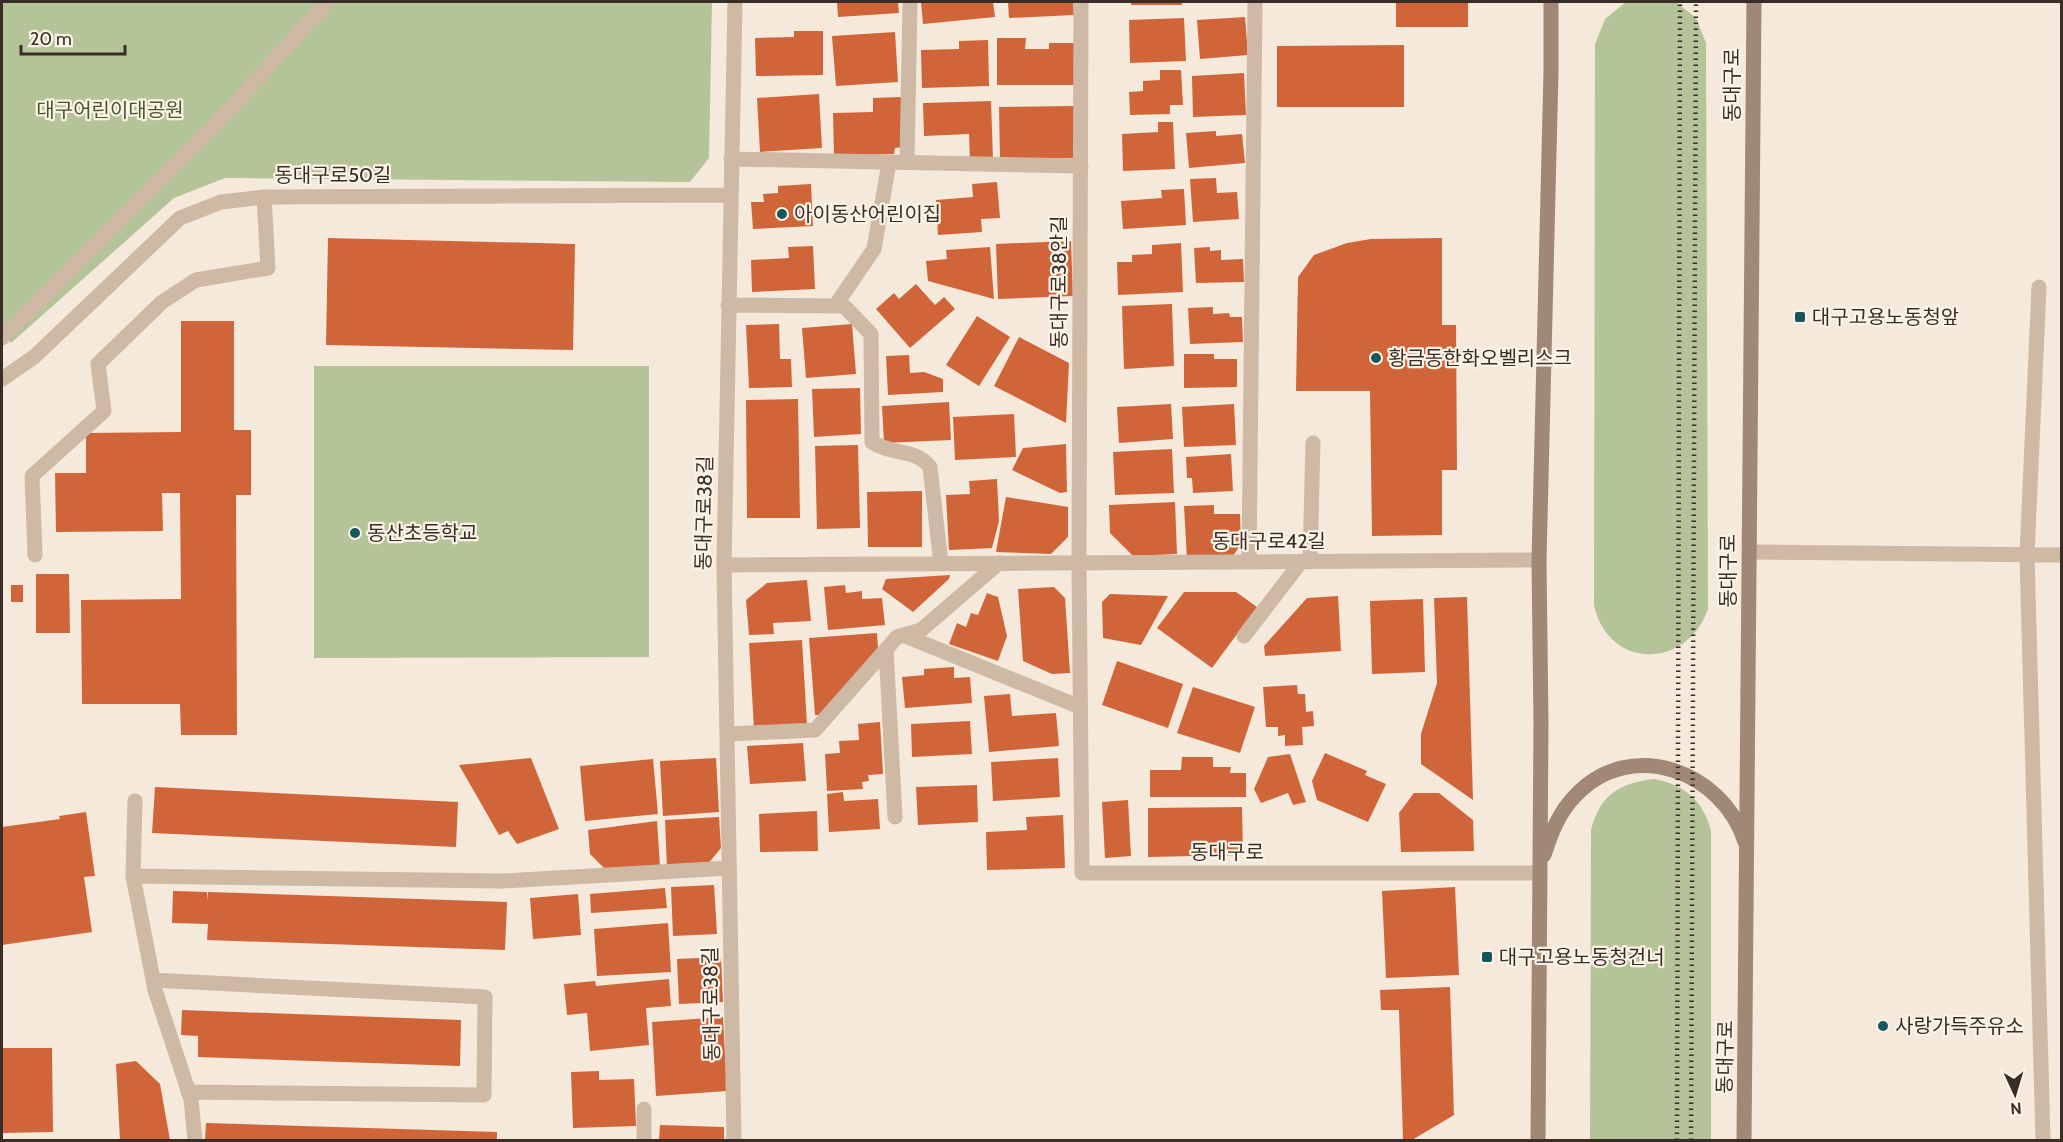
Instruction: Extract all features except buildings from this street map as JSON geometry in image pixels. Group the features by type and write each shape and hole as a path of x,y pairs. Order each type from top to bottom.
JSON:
{"main road":[{"path":"1538,1140 1539,560 1551,2"},
{"name":"동대구로","path":"1744,1140 1749,866 1749,552 1754,2"},
{"path":"1539,871 1560,814 1576,794 1598,778 1622,769 1648,766 1674,770 1698,780 1719,796 1738,824 1745,841 1749,866"}],"street":[{"path":"2,338 218,123 327,2"},
{"name":"동대구로38길","path":"734,1140 724,565 735,2"},
{"path":"907,162 910,2"},
{"name":"동대구로38안길","path":"1078,563 1081,2"},
{"path":"1249,562 1255,2"},
{"path":"731,159 1081,166"},
{"path":"835,306 874,249 890,163"},
{"name":"동대구로50길","path":"2,379 34,357 180,219 221,202 264,196 730,195"},
{"path":"35,555 32,476 104,411 98,364 162,302 196,280 268,268 264,196"},
{"path":"2039,287 2027,555 2043,1140"},
{"path":"728,305 844,306 871,334 872,442 881,448 921,456 930,467 941,564"},
{"path":"1244,636 1305,562 1313,443"},
{"path":"1749,552 2061,555"},
{"name":"동대구로42길","path":"724,565 1539,560"},
{"path":"728,734 815,730 897,636 921,630 999,563"},
{"name":"동대구로","path":"1078,563 1082,873 1539,871"},
{"path":"903,635 1080,707"},
{"path":"886,649 895,817"},
{"path":"135,801 133,876 153,980 188,1092 195,1140"},
{"path":"133,876 502,881 729,868"},
{"path":"153,980 485,997 484,1095 188,1092"},
{"path":"644,1109 644,1140"}],"green space":[{"name":"대구어린이대공원","path":"2,2 712,2 709,158 690,182 225,178 174,198 11,343 2,331"},
{"path":"1626,2 1676,2 1696,18 1706,43 1708,609 1698,629 1683,643 1666,652 1648,654 1631,651 1615,642 1602,626 1594,605 1595,44 1605,19"},
{"path":"314,366 649,366 649,657 314,658"},
{"path":"1654,779 1675,785 1691,796 1703,811 1711,831 1711,1140 1590,1140 1591,830 1600,808 1613,793 1631,784"}],"railway":[{"path":"1677,1140 1680,2"},
{"path":"1691,1140 1696,2"}],"place":[{"name":"아이동산어린이집","path":"782,214"},
{"name":"대구고용노동청앞","path":"1800,317"},
{"name":"황금동한화오벨리스크","path":"1376,358"},
{"name":"동산초등학교","path":"355,533"},
{"name":"대구고용노동청건너","path":"1487,957"},
{"name":"사랑가득주유소","path":"1883,1026"}]}
